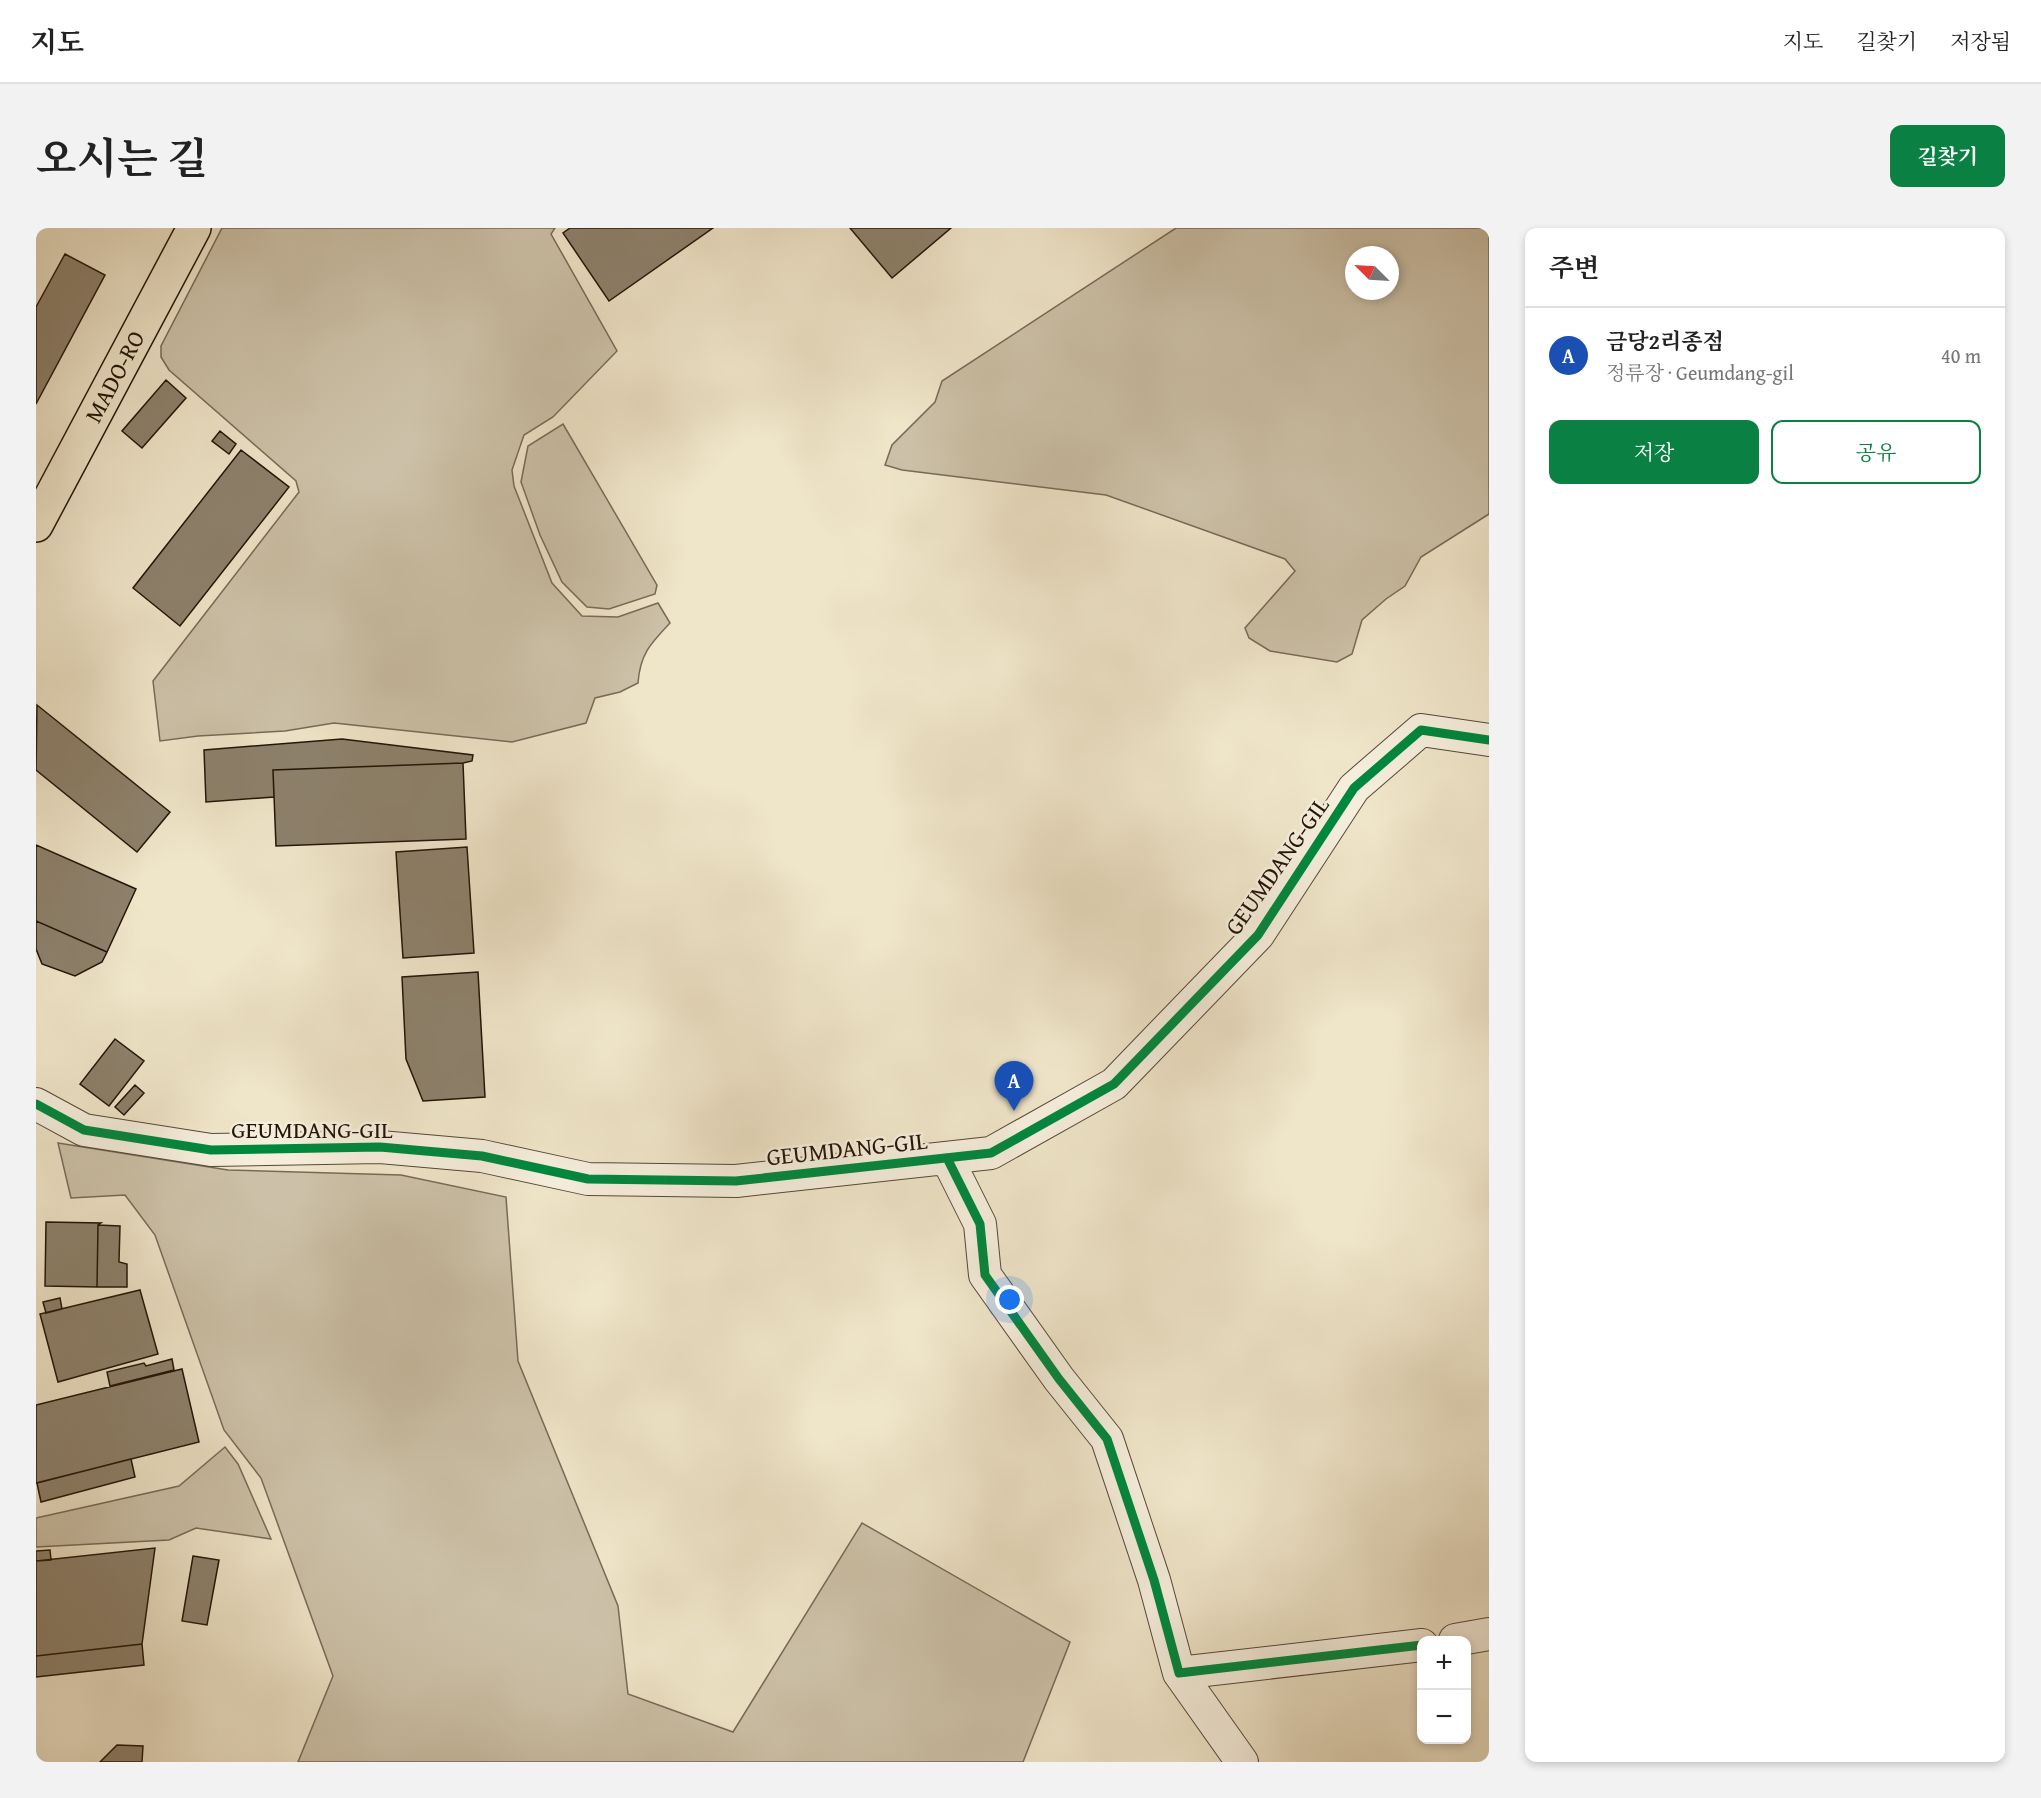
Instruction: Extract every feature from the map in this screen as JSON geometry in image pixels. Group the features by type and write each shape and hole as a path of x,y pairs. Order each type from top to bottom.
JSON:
{"main road":[{"name":"MADO-RO","path":"36,525 194,228"}],"street":[{"name":"GEUMDANG-GIL","path":"36,1104 84,1130 211,1150 380,1146 482,1156 588,1179 736,1181 991,1153 1114,1084 1258,935 1354,788 1421,729 1489,740"},
{"path":"947,1158 980,1224 985,1275 1059,1379 1107,1439 1154,1580 1179,1673 1242,1762"},
{"path":"1471,1638 1489,1634"},
{"path":"1179,1673 1417,1645"}],"shaded area":[{"path":"222,228 555,228 551,234 617,351 553,417 524,435 512,470 514,486 552,583 582,616 618,617 658,603 670,623 657,637 644,657 638,683 620,692 595,698 586,723 512,742 334,723 285,731 198,736 160,741 153,681 299,492 296,481 169,370 161,357 161,346"},
{"path":"1176,228 1486,228 1489,234 1489,514 1421,557 1405,586 1362,620 1352,654 1337,662 1270,651 1249,638 1245,628 1295,571 1285,559 1106,495 902,470 885,465 892,445 935,402 942,381"},
{"path":"563,424 657,585 655,594 609,609 587,607 562,582 540,535 521,482 528,446"},
{"path":"58,1143 228,1170 401,1175 506,1197 518,1361 618,1606 628,1694 733,1732 862,1523 1070,1642 1023,1762 298,1762 333,1676 261,1478 224,1430 155,1235 125,1195 71,1198"},
{"path":"225,1447 238,1464 271,1539 196,1528 169,1540 36,1547 36,1518 179,1486"}],"building":[{"path":"570,228 713,228 609,301 563,233"},
{"path":"850,228 951,228 892,278"},
{"path":"65,254 105,275 36,404 36,307"},
{"path":"166,380 186,398 142,448 122,431"},
{"path":"220,431 236,444 229,454 212,441"},
{"path":"241,450 289,487 180,626 133,588"},
{"path":"37,705 170,812 137,852 36,770"},
{"path":"342,739 473,755 472,761 463,763 273,770 274,797 206,802 204,750"},
{"path":"463,763 466,839 276,846 273,770"},
{"path":"36,845 136,889 107,952 36,921"},
{"path":"467,847 474,953 403,958 396,852"},
{"path":"36,921 107,952 102,962 75,976 42,964 36,949"},
{"path":"478,972 485,1097 423,1101 406,1059 402,977"},
{"path":"115,1039 144,1061 109,1106 80,1084"},
{"path":"135,1085 144,1093 124,1115 115,1107"},
{"path":"46,1222 101,1223 98,1225 97,1287 45,1286"},
{"path":"98,1225 120,1226 119,1262 127,1264 127,1287 97,1287"},
{"path":"140,1290 158,1354 58,1382 40,1314"},
{"path":"60,1298 62,1309 46,1313 43,1302"},
{"path":"172,1359 174,1370 110,1386 107,1372"},
{"path":"182,1369 199,1442 36,1483 36,1405"},
{"path":"131,1459 135,1477 41,1502 37,1483"},
{"path":"155,1548 142,1644 36,1656 36,1561"},
{"path":"50,1550 51,1560 36,1561 36,1551"},
{"path":"193,1556 219,1560 207,1625 182,1621"},
{"path":"142,1644 144,1665 36,1677 36,1656"},
{"path":"117,1745 143,1746 142,1762 100,1762"}],"cycle path":[{"path":"36,1104 84,1130 211,1150 380,1147 482,1156 588,1179 736,1181 991,1153 1114,1084 1258,935 1354,788 1421,730 1489,740"},
{"path":"947,1158 980,1224 985,1275 1059,1379 1107,1439 1154,1580 1179,1673 1417,1646"}],"place":[{"name":"금당2리종점","path":"1014,1111"}]}
